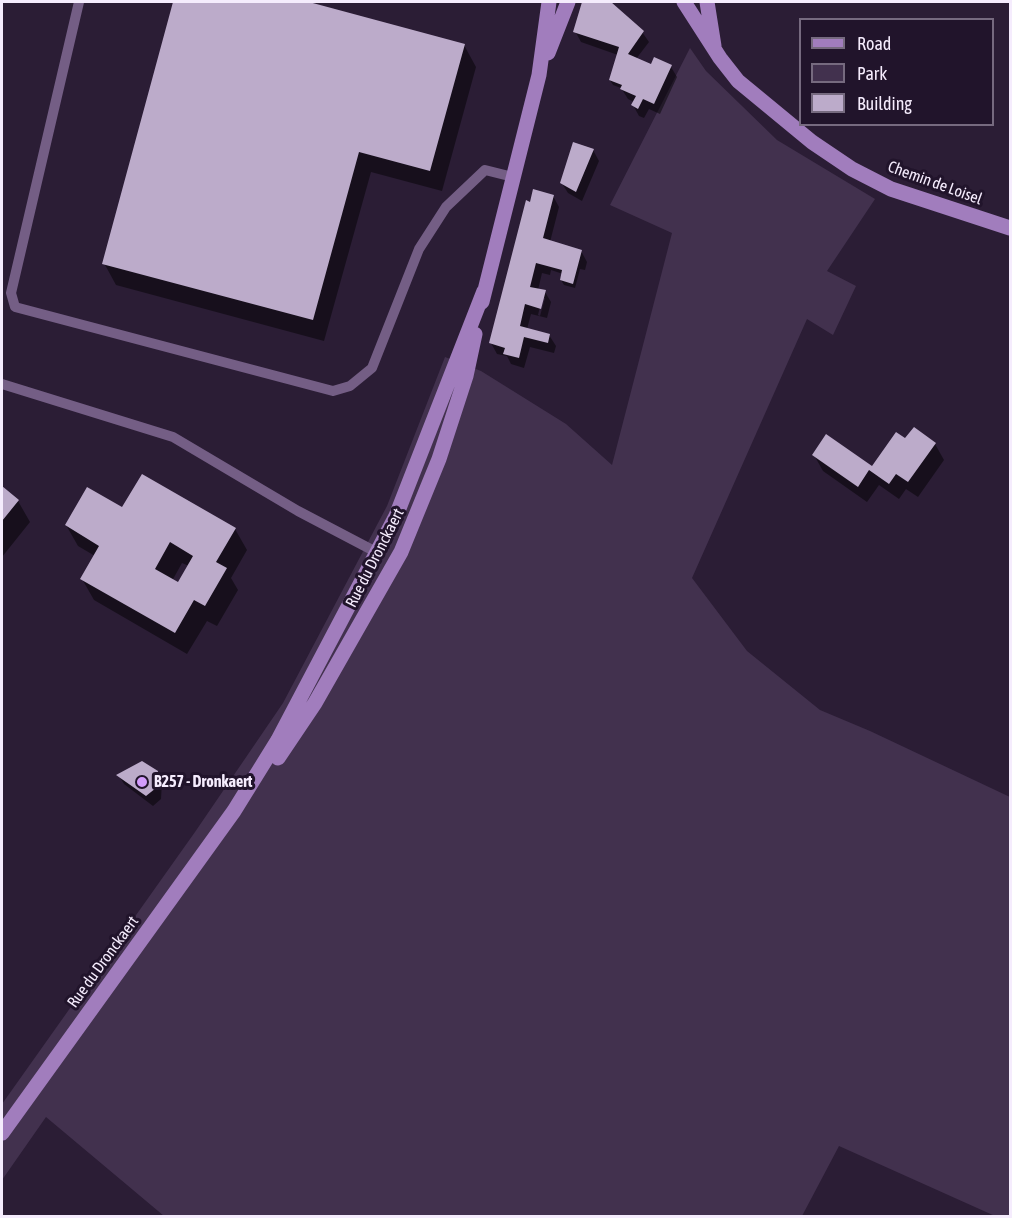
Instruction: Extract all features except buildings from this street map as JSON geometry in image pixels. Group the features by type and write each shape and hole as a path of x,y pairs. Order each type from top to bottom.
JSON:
{"main road":[{"path":"539,75 549,2"},
{"path":"539,75 568,2"},
{"name":"Chemin de Loisel","path":"684,2 727,68 753,95 804,137 852,169 910,196 1011,228"},
{"name":"Chemin de Loisel","path":"707,2 714,49"},
{"name":"Rue du Dronckaert","path":"2,1133 234,811 303,722 401,552 428,489 461,392 539,75"},
{"name":"Rue du Dronckaert","path":"234,811 278,740 378,553 420,459 484,291"}],"lane":[{"path":"79,2 11,293 15,307 333,391 350,386 372,368 419,249 446,207 485,170 513,177"},
{"path":"2,384 173,437 298,511 378,553"}],"green space":[{"path":"690,48 706,71 777,140 875,199 827,271 856,286 833,335 807,319 692,578 747,651 820,710 1010,797 1010,1216 995,1216 839,1146 802,1216 164,1216 46,1117 2,1180 2,1104 195,832 283,703 387,506 445,357 481,371 566,424 612,465 672,233 610,205"}],"place":[{"name":"B257 - Dronkaert","path":"142,782"}]}
